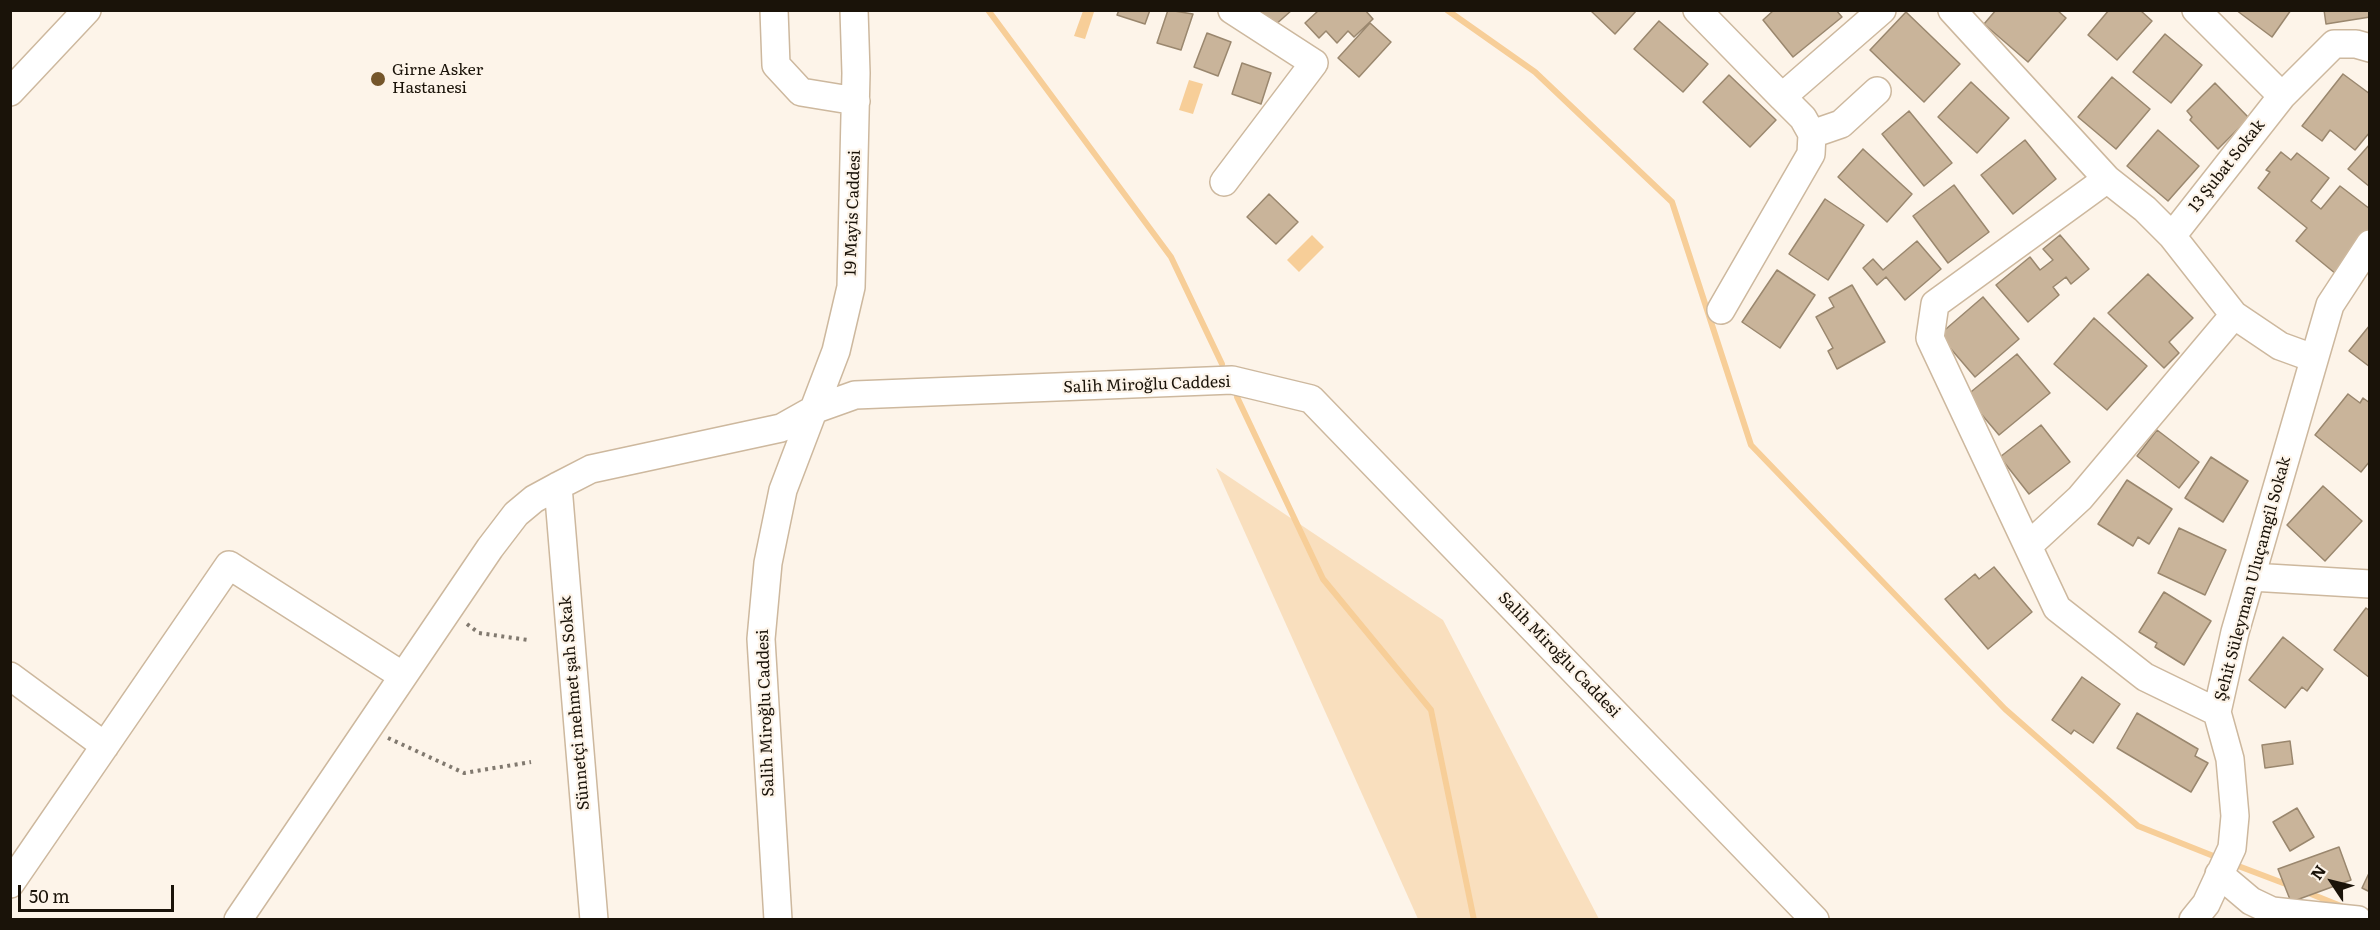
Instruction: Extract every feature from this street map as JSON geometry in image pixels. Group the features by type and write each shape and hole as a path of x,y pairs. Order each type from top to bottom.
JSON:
{"street":[{"path":"10,92 87,10"},
{"path":"774,10 776,65 801,92 856,101"},
{"name":"19 Mayis Caddesi","path":"813,410 836,351 851,286 856,101 854,10"},
{"path":"1224,182 1314,63 1232,10"},
{"path":"1697,10 1803,118 1812,134 1812,154 1721,310"},
{"path":"1782,97 1882,10"},
{"path":"1952,10 2107,179 2145,209 2172,236 2234,315 2280,346 2313,358"},
{"path":"2196,10 2282,96"},
{"name":"13 Şubat Sokak","path":"2172,236 2282,96 2334,44 2356,44 2370,48"},
{"path":"1812,134 1841,124 1877,91"},
{"path":"2107,179 1935,304 1930,338 2057,608 2145,678 2217,712"},
{"name":"Şehit Süleyman Uluçamgil Sokak","path":"2193,920 2206,904 2232,848 2235,816 2230,759 2217,712 2251,578 2330,304 2370,244"},
{"path":"2028,546 2080,498 2234,315"},
{"name":"Salih Miroğlu Caddesi","path":"778,920 761,639 768,563 783,490 813,410 855,395 1232,380 1311,399 1815,920"},
{"path":"238,920 448,609 516,514 534,499 591,469 781,428 813,410"},
{"name":"Sünnetçi mehmet şah Sokak","path":"558,486 594,920"},
{"path":"10,884 229,565 403,676"},
{"path":"2251,578 2370,584"},
{"path":"10,676 105,746"},
{"path":"2219,874 2251,901 2272,911 2358,920"}],"path":[{"path":"448,609 479,633 528,640"},
{"path":"368,729 464,773 531,762"}],"shaded area":[{"path":"1083,11 1094,12 1085,39 1074,36"},
{"path":"1189,80 1203,84 1193,114 1179,110"},
{"path":"1312,235 1324,247 1299,272 1287,260"},
{"path":"1216,468 1443,620 1599,919 1418,919"}],"building":[{"path":"1119,10 1150,10 1145,24 1117,15"},
{"path":"1168,10 1193,14 1181,50 1157,43"},
{"path":"1260,10 1292,10 1274,26"},
{"path":"1319,10 1365,10 1373,19 1354,37 1348,31 1337,43 1326,31 1319,38 1305,23"},
{"path":"1590,10 1637,10 1615,34"},
{"path":"1774,10 1836,10 1842,17 1793,57 1763,20"},
{"path":"1996,10 2057,10 2066,18 2028,62 1984,24"},
{"path":"2109,10 2140,10 2152,21 2117,60 2088,35"},
{"path":"2236,10 2291,10 2272,37"},
{"path":"2324,10 2370,10 2370,17 2326,24"},
{"path":"1906,12 1960,64 1924,102 1870,50"},
{"path":"1659,21 1708,64 1683,92 1634,49"},
{"path":"1370,23 1391,42 1359,77 1338,58"},
{"path":"1207,33 1231,42 1218,76 1194,67"},
{"path":"2165,34 2202,65 2171,103 2133,72"},
{"path":"1242,63 1271,73 1261,104 1232,94"},
{"path":"2343,74 2370,94 2370,132 2355,150 2330,130 2322,141 2302,126"},
{"path":"1729,75 1776,120 1750,147 1703,102"},
{"path":"2112,77 2150,109 2116,149 2078,117"},
{"path":"1971,82 2009,118 1977,153 1938,117"},
{"path":"2215,83 2249,118 2218,149 2190,120 2192,117 2187,111"},
{"path":"1909,111 1952,163 1924,186 1882,134"},
{"path":"2158,130 2199,166 2168,201 2127,166"},
{"path":"2025,140 2056,179 2013,214 1981,175"},
{"path":"2370,144 2370,187 2348,169"},
{"path":"1863,149 1912,194 1887,222 1838,177"},
{"path":"2281,152 2291,160 2297,153 2329,178 2311,201 2321,209 2340,186 2370,209 2370,232 2336,274 2296,241 2307,228 2258,188 2270,172 2266,170"},
{"path":"1954,185 1989,232 1948,263 1913,216"},
{"path":"1269,194 1298,222 1276,244 1247,217"},
{"path":"1825,199 1864,225 1828,280 1789,254"},
{"path":"2060,235 2089,269 2071,284 2066,277 2053,287 2059,295 2028,322 1996,285 2030,257 2040,270 2053,260 2043,249"},
{"path":"1917,241 1941,269 1905,300 1886,277 1877,285 1863,268 1873,259 1883,270"},
{"path":"1777,270 1815,295 1780,348 1742,322"},
{"path":"2148,274 2193,318 2169,342 2179,353 2164,368 2108,313"},
{"path":"1852,285 1885,342 1837,369 1828,351 1833,348 1816,317 1834,307 1829,298"},
{"path":"1983,297 2019,339 1975,377 1939,335"},
{"path":"2094,318 2147,366 2107,410 2054,364"},
{"path":"2370,325 2370,367 2349,351"},
{"path":"2017,354 2050,393 1999,435 1966,396"},
{"path":"2348,394 2360,403 2363,398 2370,403 2370,461 2361,472 2315,435"},
{"path":"2041,425 2070,462 2029,494 2000,457"},
{"path":"2157,430 2199,462 2179,488 2137,456"},
{"path":"2211,457 2248,481 2223,522 2185,498"},
{"path":"2127,480 2172,509 2149,544 2138,537 2133,546 2098,524"},
{"path":"2323,486 2362,521 2325,561 2287,525"},
{"path":"2179,528 2226,550 2205,595 2158,573"},
{"path":"1994,567 2032,612 1988,649 1945,599 1975,574 1979,579"},
{"path":"2164,592 2211,621 2184,665 2155,647 2157,643 2139,632"},
{"path":"2366,608 2370,611 2370,678 2334,650"},
{"path":"2283,637 2323,669 2307,691 2302,687 2285,708 2249,680"},
{"path":"2082,677 2120,704 2093,743 2074,730 2071,734 2052,720"},
{"path":"2137,713 2198,749 2195,756 2208,763 2191,792 2117,748"},
{"path":"2290,741 2293,764 2265,768 2262,745"},
{"path":"2297,808 2314,837 2290,851 2273,822"},
{"path":"2339,847 2351,880 2291,902 2278,869"},
{"path":"2370,871 2370,892 2362,888"}],"waterway":[{"path":"988,10 1171,257 1222,364"},
{"path":"1447,10 1535,72 1672,202 1751,445 2005,709 2138,826 2221,859"},
{"path":"1237,397 1323,579 1431,710 1474,920"},
{"path":"2233,864 2291,886"},
{"path":"2306,892 2341,906"}],"place":[{"name":"Girne Asker Hastanesi","path":"378,79"}]}
